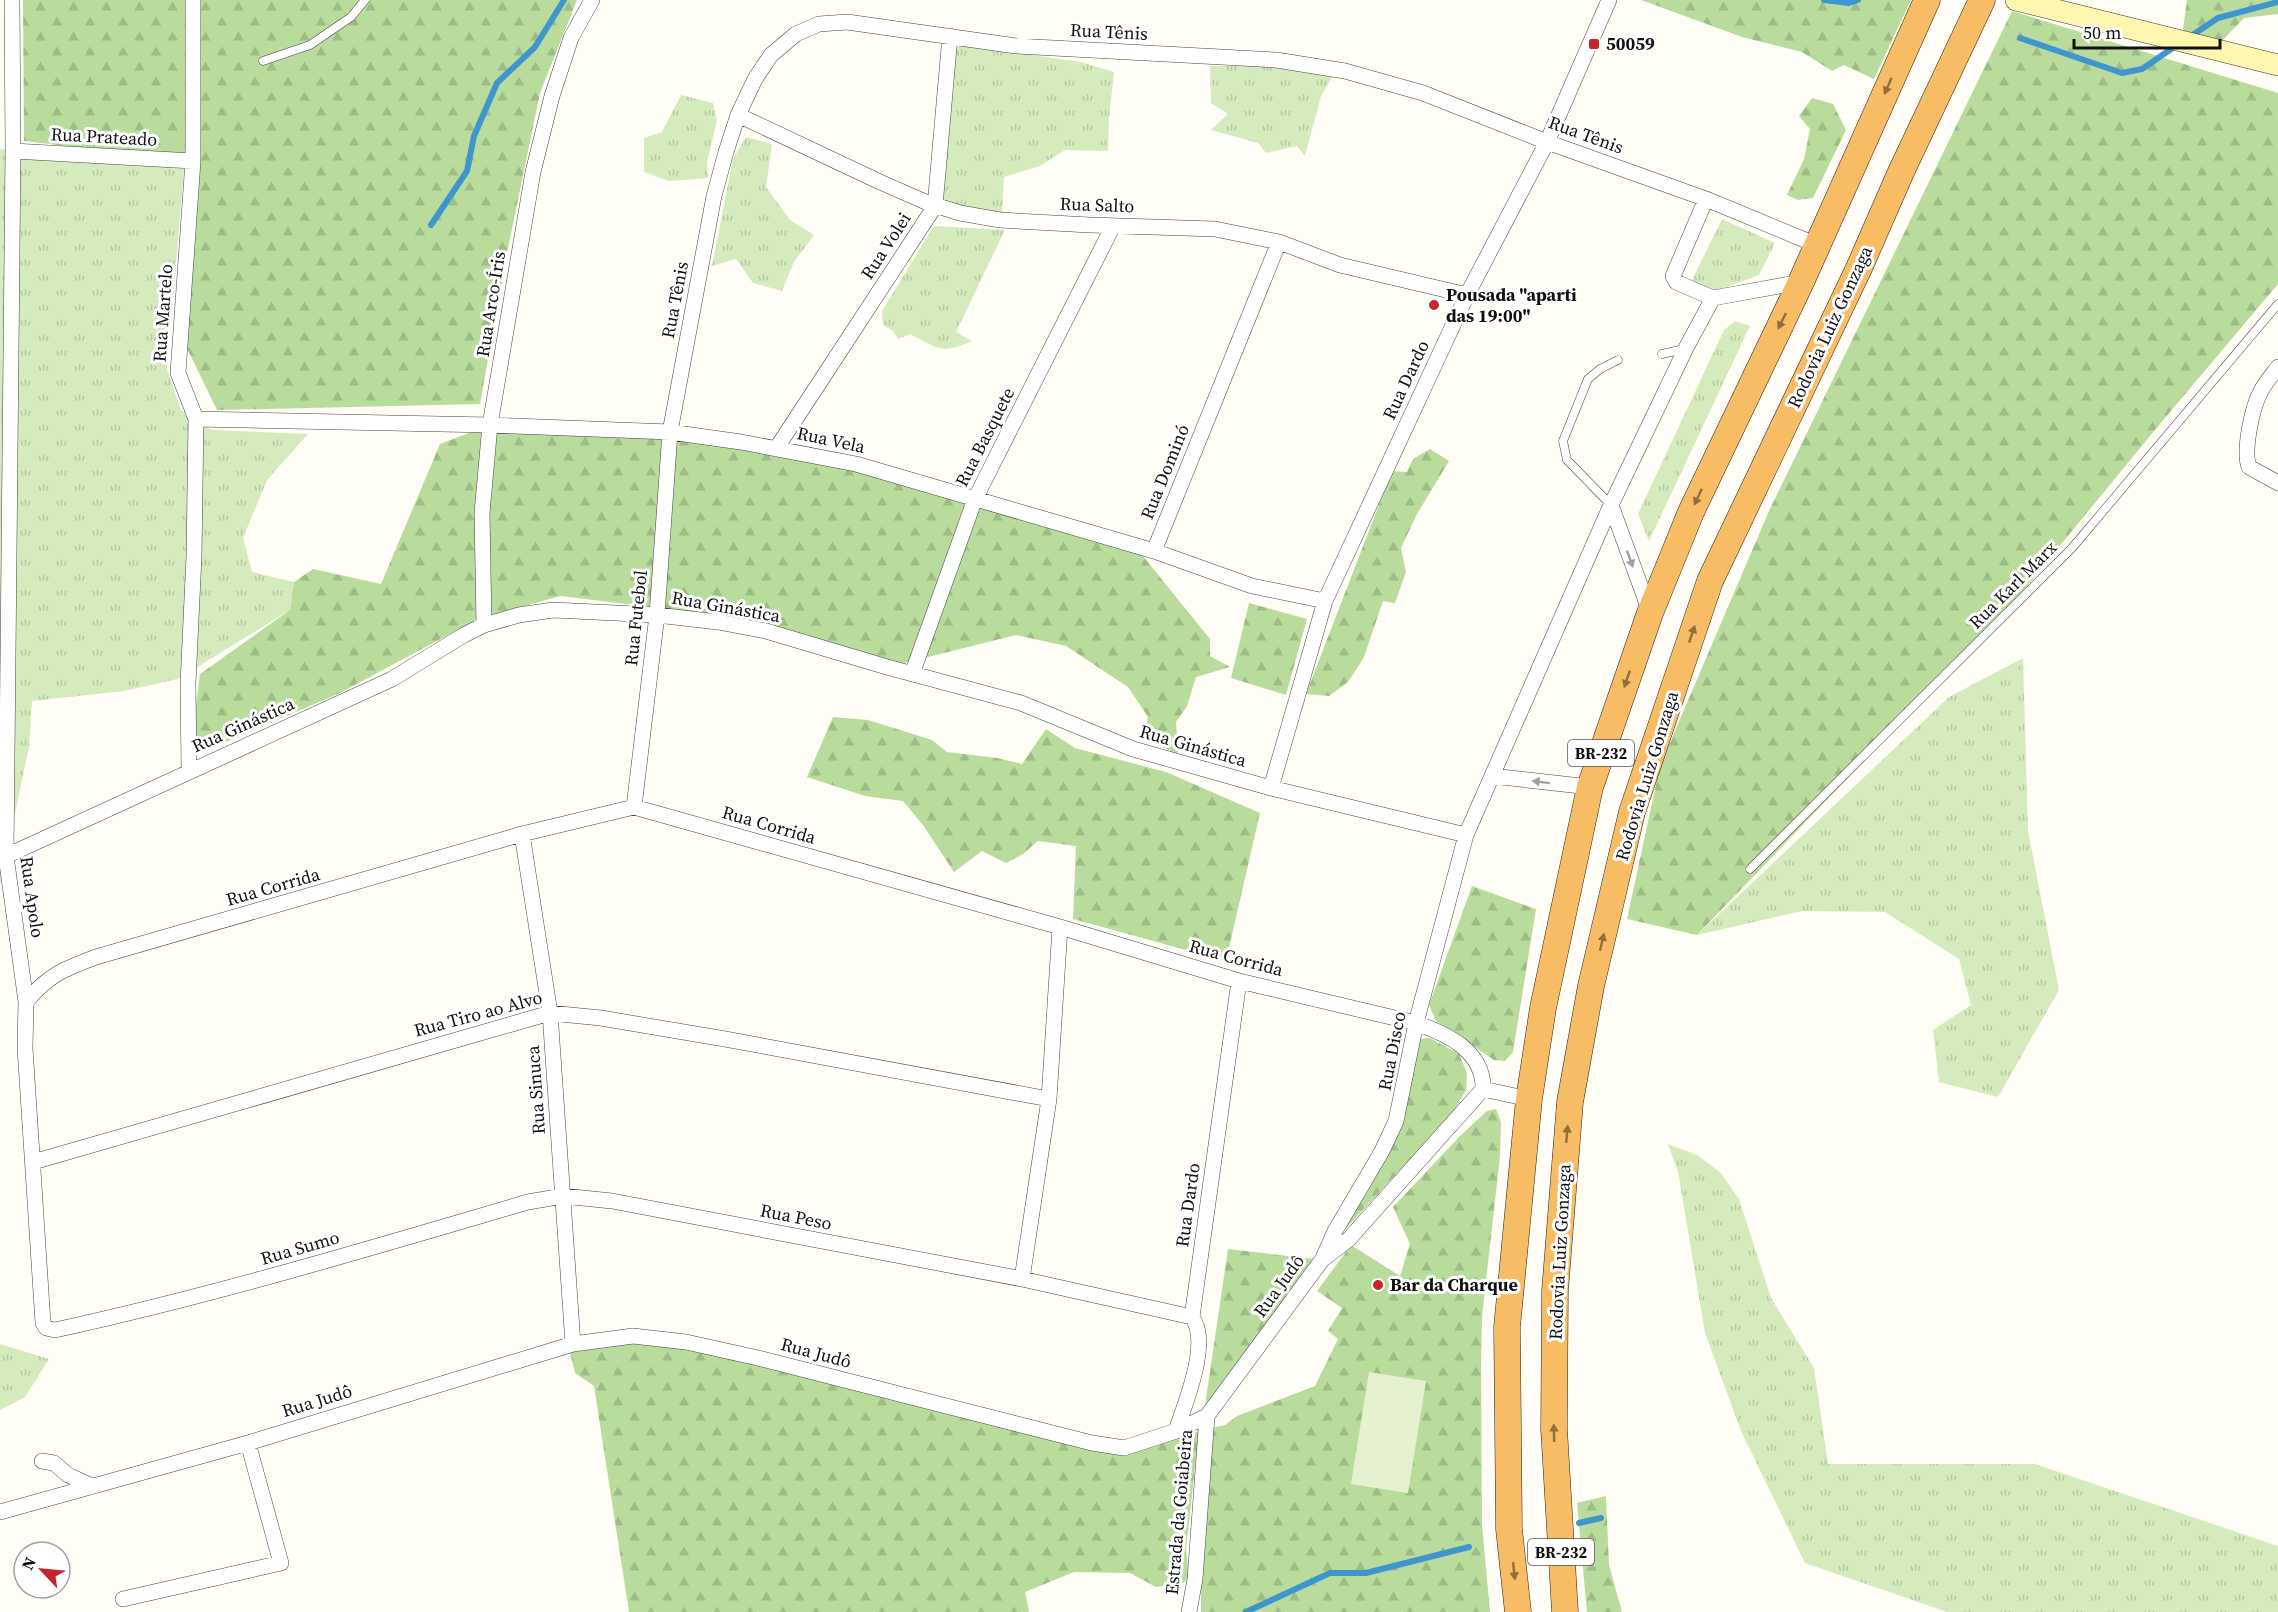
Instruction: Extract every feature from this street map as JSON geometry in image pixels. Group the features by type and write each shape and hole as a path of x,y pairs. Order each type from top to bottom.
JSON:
{"highway":[{"name":"BR-232","path":"1518,1612 1509,1529 1507,1327 1528,1099 1543,1008 1590,788 1650,613 1691,512 1801,282 1927,0"},
{"name":"Rodovia Luiz Gonzaga","path":"1565,1612 1554,1429 1555,1291 1570,1102 1591,986 1632,812 1710,581 1859,268 1901,172 1982,0"}],"main road":[{"path":"2016,0 2278,65"}],"street":[{"name":"Rua Apolo","path":"12,0 13,151 6,856 27,1002 26,1048 43,1323 46,1328"},
{"name":"Rua Martelo","path":"189,771 188,684 194,556 196,419 178,373 193,160 193,0"},
{"name":"Rua Arco-Íris","path":"484,625 483,513 490,425 532,172 552,96 571,38 592,0"},
{"name":"Rua Dardo","path":"1271,788 1325,601 1467,295 1547,142 1610,0"},
{"name":"Rua Tênis","path":"670,432 714,196 738,116 755,79 771,55 796,34 819,24 847,22 1016,46 1276,60 1313,64 1345,71 1423,93 1547,142 1706,199 1817,245"},
{"name":"Rua Volei","path":"776,449 935,206 950,36"},
{"name":"Rua Salto","path":"738,116 880,182 935,206 960,213 1000,220 1215,229 1279,242 1340,265 1467,295"},
{"name":"Rua Prateado","path":"13,151 193,160"},
{"path":"1706,199 1673,276 1676,282 1713,298 1801,282"},
{"name":"Rua Basquete","path":"912,674 975,499 1113,226"},
{"name":"Rua Dominó","path":"1154,551 1279,242"},
{"name":"Rua Disco","path":"1322,1260 1335,1231 1382,1150 1396,1121 1416,1023 1466,835 1611,505 1686,348 1713,298"},
{"path":"2278,368 2260,392 2255,405 2246,455 2249,467 2278,483"},
{"name":"Rua Vela","path":"196,419 490,425 670,432 856,464 1154,551"},
{"name":"Rua Futebol","path":"634,807 657,615 670,432"},
{"path":"1611,505 1650,613"},
{"path":"1154,551 1252,586 1325,601"},
{"name":"Rua Ginástica","path":"6,856 392,679 484,625 519,615 553,610 657,615 718,622 766,631 1021,703 1133,749 1271,788 1466,835"},
{"path":"1492,776 1590,788"},
{"name":"Rua Corrida","path":"27,1002 39,986 59,972 96,957 522,834 634,807 1060,927 1239,981 1416,1023 1440,1032 1462,1046 1480,1068 1483,1089"},
{"name":"Rua Sinuca","path":"522,834 550,1013 573,1344"},
{"path":"1022,1279 1049,1099 1060,927"},
{"name":"Rua Dardo","path":"1176,1431 1194,1375 1199,1343 1196,1322 1192,1317 1239,981"},
{"name":"Rua Tiro ao Alvo","path":"33,1162 550,1013 601,1018 725,1039 1049,1099"},
{"path":"1483,1089 1528,1099"},
{"name":"Rua Judô","path":"0,1512 248,1443 573,1344 633,1336 686,1342 758,1358 1092,1443 1124,1448 1176,1431 1207,1416 1322,1260 1349,1239 1483,1089"},
{"name":"Rua Peso","path":"563,1196 612,1201 1022,1279 1192,1317"},
{"name":"Rua Sumo","path":"46,1328 55,1330 142,1311 285,1273 528,1202 563,1196"},
{"name":"Estrada da Goiabeira","path":"1189,1612 1195,1579 1207,1416"},
{"path":"123,1599 281,1563 248,1443"},
{"path":"42,1461 54,1462 68,1475 92,1486"}],"lane":[{"path":"263,61 310,45 351,18 365,0"},
{"name":"Rua Karl Marx","path":"1750,869 2072,548 2278,304"},
{"path":"1662,354 1686,348"},
{"path":"1611,505 1567,460 1563,441 1588,379 1600,369 1618,360"}],"green space":[{"path":"23,0 577,0 540,93 507,253 480,404 217,410 181,336 193,161 24,141"},
{"path":"1641,0 1911,0 1874,79 1844,65 1832,71 1802,52 1742,37"},
{"path":"2187,0 2278,0 2278,14 2244,18 2218,45 2182,36"},
{"path":"2012,11 2278,93 2278,284 1995,625 1697,935 1627,919 1660,766 1769,511"},
{"path":"954,44 1081,62 1114,72 1108,151 1065,150 1040,166 1004,177 1002,214 942,202"},
{"path":"1210,66 1259,66 1333,76 1321,96 1305,156 1297,146 1266,153 1258,143 1211,130 1228,114 1211,103"},
{"path":"681,95 713,103 717,121 707,162 708,178 669,181 644,172 644,138 662,132"},
{"path":"1812,98 1833,104 1846,130 1813,198 1798,200 1787,195 1804,159 1810,129 1799,116"},
{"path":"746,137 772,144 766,187 790,220 814,235 794,262 782,291 753,283 736,259 712,266 733,159"},
{"path":"0,149 184,169 167,369 181,410 212,430 308,434 267,480 243,538 252,572 294,582 290,610 178,679 124,691 32,701 29,747 0,885"},
{"path":"1722,219 1775,243 1759,275 1710,293 1690,284"},
{"path":"934,226 1005,230 956,332 972,341 946,349 934,346 910,334 898,339 893,331 883,325 882,311"},
{"path":"1735,321 1750,326 1649,541 1638,514 1724,330"},
{"path":"490,425 634,430 856,464 1134,545 1210,639 1210,656 1230,667 1196,677 1187,706 1176,722 1178,754 1143,739 1148,717 1128,687 1066,646 1016,635 900,664 668,609 560,596 476,620 338,694 189,758 200,674 290,610 294,582 313,569 381,584 440,444"},
{"path":"1430,449 1449,461 1417,514 1401,548 1406,572 1395,603 1383,601 1364,657 1348,682 1329,696 1306,694 1392,471 1407,472 1413,459"},
{"path":"1249,603 1307,619 1286,695 1231,678"},
{"path":"2023,658 2028,831 2059,990 1998,1097 1939,1082 1933,1030 1971,1005 1959,959 1885,912 1802,911 1697,935 1949,697"},
{"path":"833,717 868,720 932,740 947,752 997,758 1022,764 1046,729 1075,748 1166,772 1260,813 1226,961 1073,919 1076,846 1038,841 1023,854 1006,863 982,851 954,872 923,825 903,801 865,796 807,777"},
{"path":"1472,886 1536,909 1513,1052 1505,1061 1494,1060 1436,1021 1429,1005"},
{"path":"1430,1038 1459,1054 1467,1073 1466,1090 1454,1111 1340,1235 1367,1193 1388,1150 1416,1039"},
{"path":"1496,1109 1501,1122 1500,1156 1482,1317 1481,1364 1482,1524 1490,1612 1201,1612 1201,1560 1211,1428 1225,1425 1237,1416 1315,1386 1338,1339 1328,1331 1342,1308 1317,1291 1351,1245 1400,1276 1410,1244 1393,1207 1460,1136 1487,1111"},
{"path":"1668,1144 1697,1155 1720,1172 1739,1199 1771,1298 1814,1368 1828,1464 2035,1464 2278,1546 2278,1612 1947,1612 1805,1563 1741,1431 1705,1333 1678,1172"},
{"path":"1228,1249 1314,1259 1204,1412"},
{"path":"638,1337 874,1393 1123,1456 1199,1431 1186,1549 1189,1577 1183,1583 1156,1587 1130,1573 1074,1572 1025,1592 1029,1612 629,1612 594,1386 575,1373 568,1345"},
{"path":"0,1344 49,1359 25,1397 0,1410"},
{"path":"1369,1372 1426,1381 1408,1493 1351,1484"},
{"path":"1606,1496 1609,1565 1622,1612 1587,1612 1577,1503"}],"waterway":[{"path":"431,225 467,171 474,136 497,83 535,47 564,0"},
{"path":"1824,0 1849,3 1858,0"},
{"path":"2188,38 2218,18 2278,2"},
{"path":"2020,38 2122,73 2142,69 2177,45"},
{"path":"1579,1523 1601,1518"},
{"path":"1246,1612 1330,1573 1366,1573 1469,1547"}],"place":[{"name":"50059","path":"1594,44"},
{"name":"Pousada \"aparti das 19:00\"","path":"1434,305"},
{"name":"Bar da Charque","path":"1378,1285"}]}
